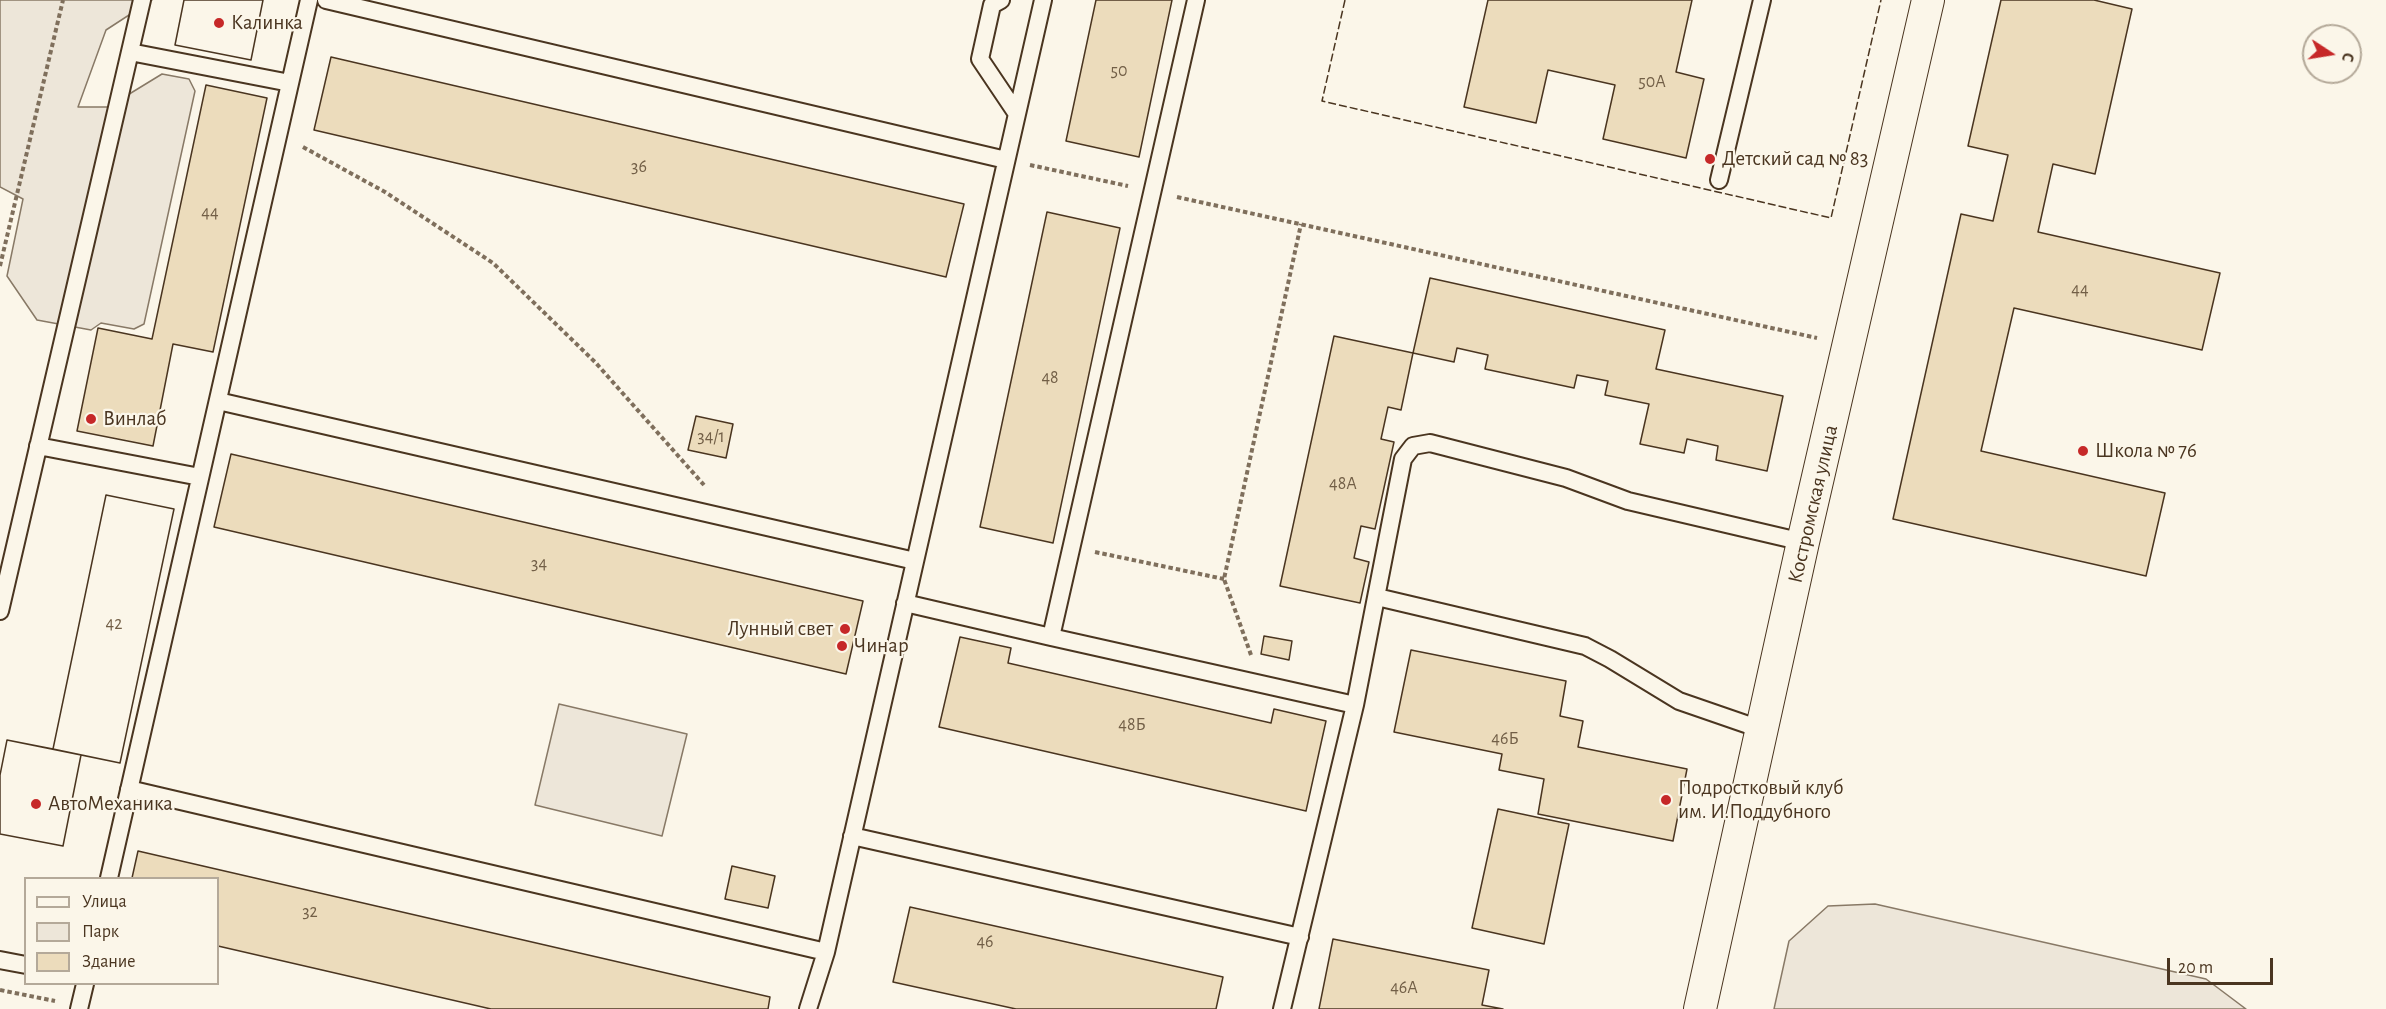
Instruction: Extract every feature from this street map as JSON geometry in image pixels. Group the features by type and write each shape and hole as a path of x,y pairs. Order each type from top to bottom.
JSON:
{"street":[{"name":"Костромская улица","path":"1700,1009 1803,542 1928,0"}],"lane":[{"path":"0,610 142,0"},
{"path":"108,877 309,0"},
{"path":"326,0 1006,160"},
{"path":"1001,0 992,5 980,59 1017,114"},
{"path":"808,1009 826,952 1043,0"},
{"path":"1051,637 1196,0"},
{"path":"1719,180 1762,0"},
{"path":"130,52 290,83"},
{"path":"218,401 915,561"},
{"path":"1282,1009 1355,705 1403,459 1413,446 1430,443 1566,478 1628,501 1803,542"},
{"path":"38,446 200,477"},
{"path":"1377,597 1585,646 1679,701 1763,730"},
{"path":"905,603 1355,705"},
{"path":"129,789 826,952"},
{"path":"852,836 1300,936"},
{"path":"0,960 24,965"},
{"path":"80,1008 85,985"}],"path":[{"path":"0,266 63,0"},
{"path":"279,133 386,192 493,263 595,362 734,519"},
{"path":"1006,160 1850,345"},
{"path":"1261,684 1224,579 1301,224"},
{"path":"1072,547 1224,579"},
{"path":"0,990 80,1008"}],"green space":[{"path":"0,0 152,0 106,30 78,107 108,107 162,74 189,79 195,91 144,324 134,329 101,323 91,330 37,320 7,276 23,199 0,187"},
{"path":"559,704 687,734 662,836 535,805"},
{"path":"1875,904 2206,979 2246,1009 1774,1009 1789,941 1828,906"}],"building":[{"name":"Калинка","path":"184,0 263,0 251,60 175,45"},
{"name":"Калинка","path":"184,0 263,0 251,60 175,45"},
{"path":"1096,0 1172,0 1139,157 1066,141"},
{"path":"1488,0 1692,0 1676,72 1704,79 1686,158 1603,139 1615,85 1548,70 1536,123 1464,107"},
{"path":"2001,0 2094,0 2132,9 2095,174 2053,164 2038,232 2220,273 2202,350 2014,308 1981,451 2165,493 2146,576 1893,519 1961,214 1993,221 2008,155 1968,146"},
{"path":"331,57 964,204 946,277 314,130"},
{"path":"206,85 267,98 213,352 173,344 153,446 77,431 98,328 152,339"},
{"path":"1047,212 1120,228 1053,543 980,527"},
{"path":"1430,278 1665,330 1656,369 1783,396 1767,471 1716,460 1718,446 1687,439 1684,453 1640,444 1649,404 1605,395 1608,381 1577,375 1574,388 1485,369 1488,355 1457,348 1454,362 1413,353"},
{"path":"1334,336 1413,353 1401,410 1388,407 1381,439 1394,442 1375,529 1361,526 1354,558 1369,562 1360,603 1280,586"},
{"path":"696,416 733,424 726,458 688,450"},
{"path":"231,454 863,601 846,674 214,527"},
{"path":"106,495 174,509 120,763 81,755 63,846 0,834 0,775 7,740 53,749"},
{"path":"106,495 174,509 120,763 53,749"},
{"path":"1264,636 1292,641 1289,660 1261,654"},
{"path":"960,637 1011,648 1008,663 1271,723 1274,709 1326,721 1306,811 939,727"},
{"path":"1411,650 1566,681 1560,716 1583,721 1578,747 1687,769 1673,841 1538,814 1544,779 1499,770 1502,754 1394,732"},
{"name":"АвтоМеханика","path":"7,740 81,755 63,846 0,834 0,775"},
{"path":"1498,809 1569,824 1544,944 1472,928"},
{"path":"138,851 770,997 768,1009 491,1009 219,946 219,877 132,877"},
{"path":"732,866 775,876 768,908 725,899"},
{"path":"910,907 1223,977 1216,1009 1016,1009 893,982"},
{"path":"1333,939 1489,970 1482,1005 1503,1009 1319,1009"}],"fence":[{"path":"1345,0 1322,101 1831,218 1881,0"}],"place":[{"name":"Калинка","path":"219,23"},
{"name":"Детский сад № 83","path":"1710,159"},
{"name":"Винлаб","path":"91,419"},
{"name":"Школа № 76","path":"2083,451"},
{"name":"Лунный свет","path":"845,629"},
{"name":"Чинар","path":"842,646"},
{"name":"Подростковый клуб им. И.Поддубного","path":"1666,800"},
{"name":"АвтоМеханика","path":"36,804"}]}
